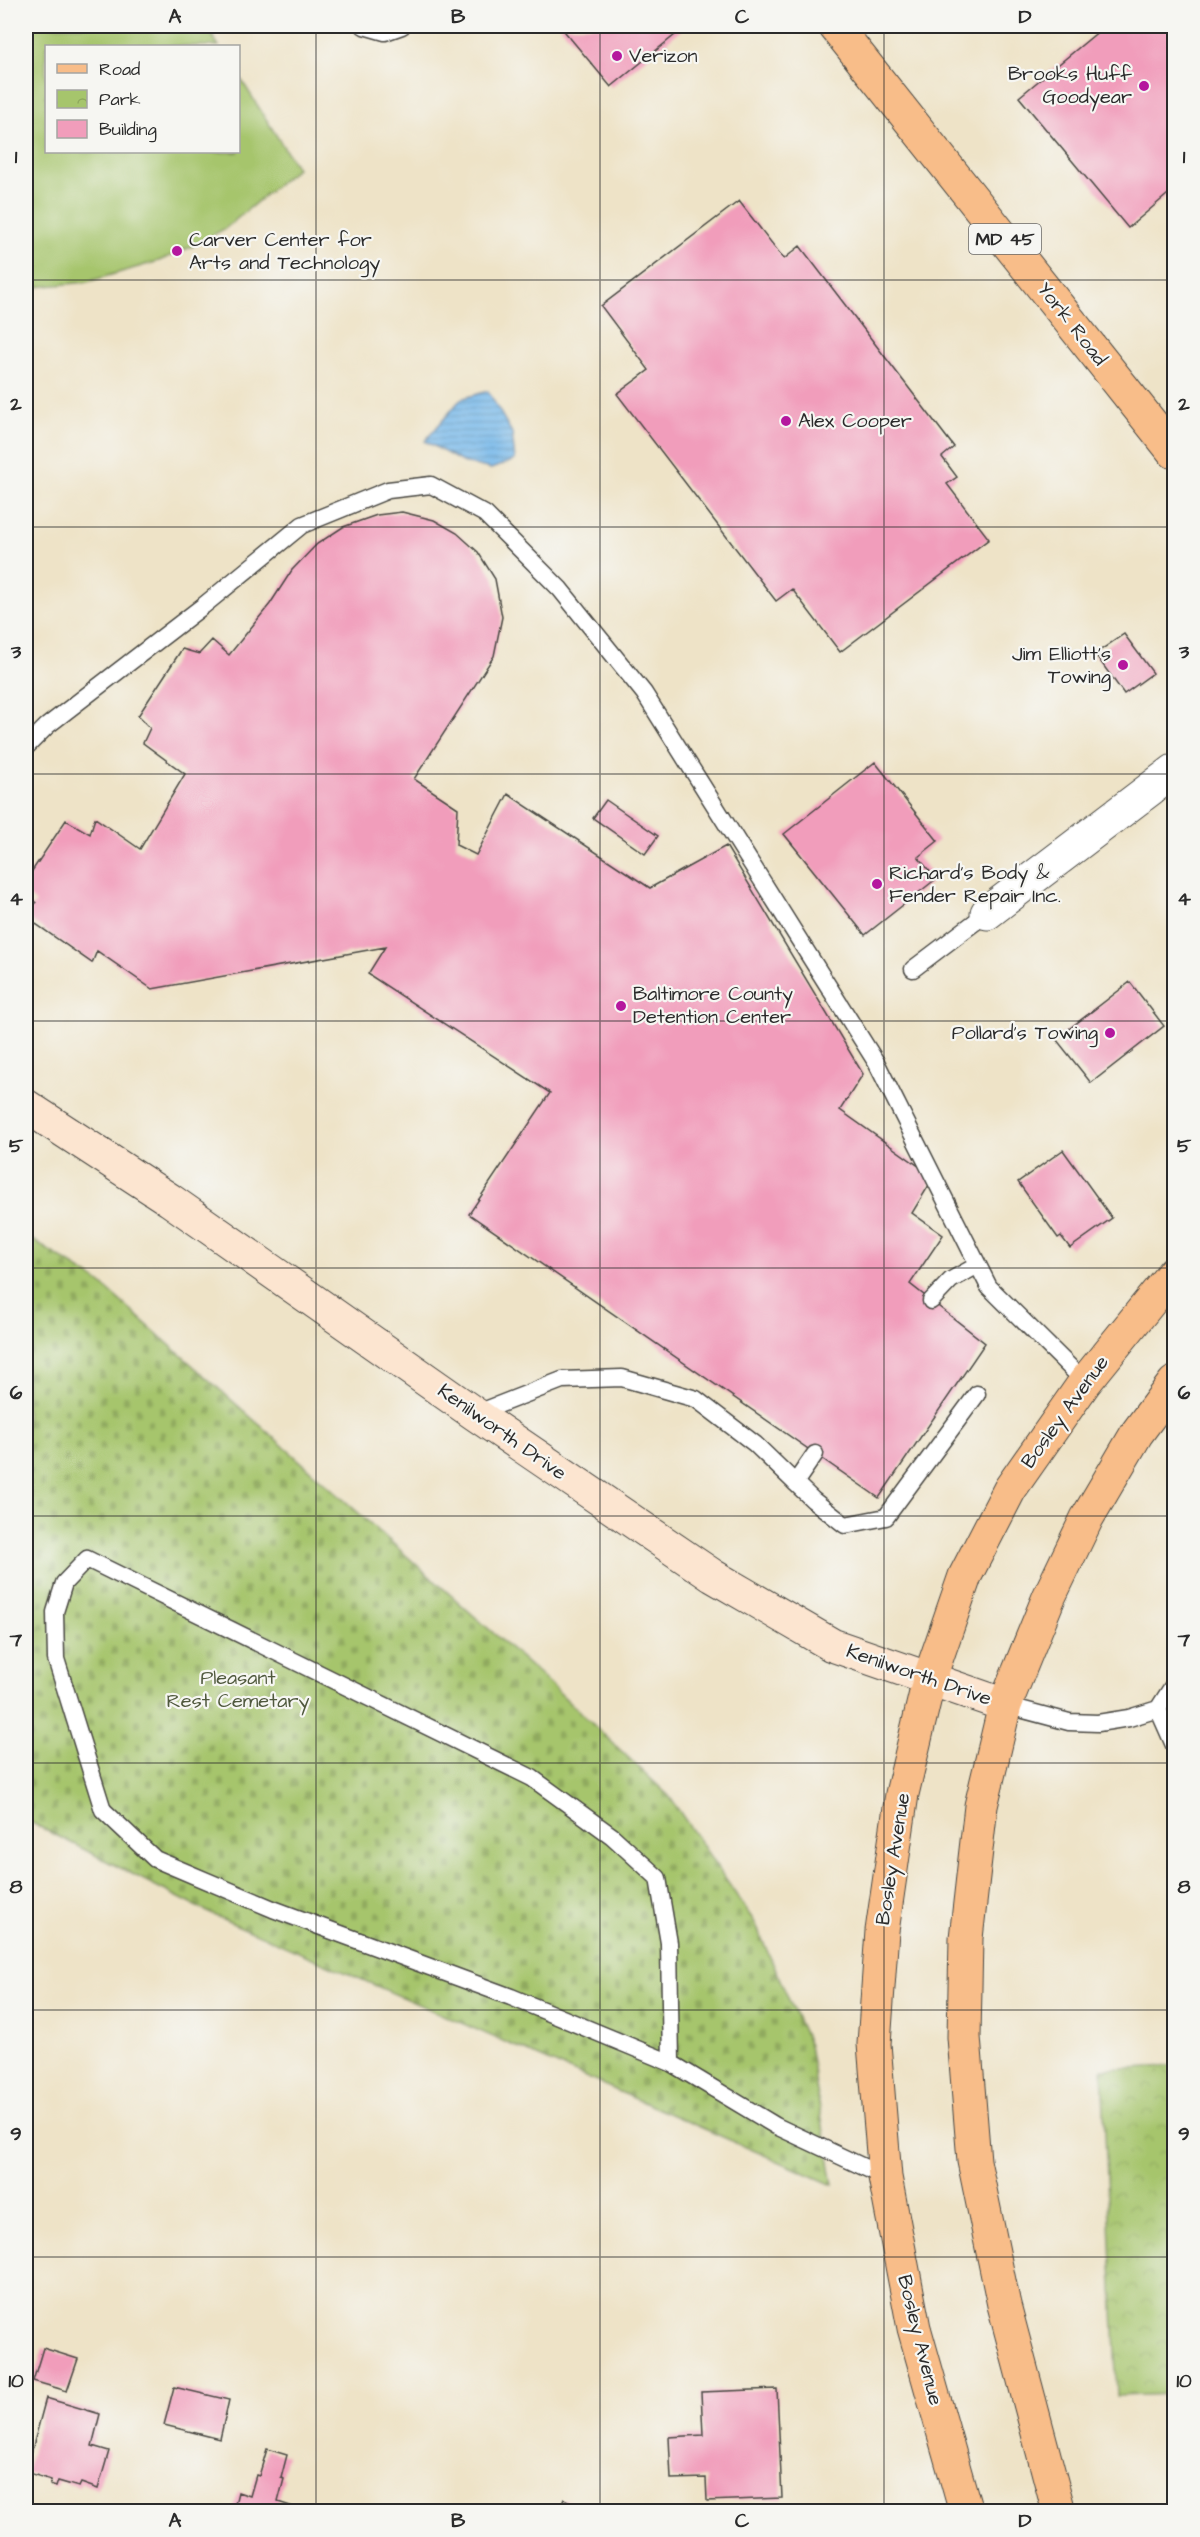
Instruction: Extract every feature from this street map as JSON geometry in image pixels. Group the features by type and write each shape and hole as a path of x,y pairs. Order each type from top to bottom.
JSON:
{"main road":[{"name":"York Road","path":"835,26 1174,452"},
{"name":"Bosley Avenue","path":"966,2511 914,2328 885,2177 874,2044 882,1931 902,1794 929,1680 965,1576 1000,1509 1040,1444 1084,1382 1174,1272"},
{"path":"1059,2511 1004,2305 974,2161 964,2037 966,1938 981,1806 1005,1705 1049,1597 1087,1518 1137,1433 1174,1383"}],"street":[{"path":"987,913 1174,771"},
{"name":"Kenilworth Drive","path":"26,1106 170,1200 475,1414 713,1576 832,1645 1005,1705"}],"lane":[{"path":"364,26 385,32 402,26"},
{"path":"26,747 47,726 203,606 302,525 388,490 431,485 485,514 560,590 644,693 876,1062 989,1287 1084,1382"},
{"path":"913,969 987,913"},
{"path":"931,1300 951,1280 978,1265"},
{"path":"475,1414 562,1380 622,1378 696,1399 755,1444 813,1500 845,1525 886,1517 977,1394"},
{"path":"795,1482 815,1454"},
{"path":"671,2063 669,1943 658,1878 612,1836 532,1778 87,1559 64,1583 55,1612 56,1659 103,1810 155,1859 273,1909 511,1997 671,2063 776,2126 885,2177"},
{"path":"1005,1705 1069,1722 1098,1723 1129,1718 1158,1709 1174,1684"},
{"path":"1158,1709 1174,1745"}],"green space":[{"path":"26,26 206,26 218,45 45,45 45,153 240,153 240,78 297,168 226,228 193,246 159,261 87,282 26,288"},
{"name":"Pleasant Rest Cemetary","path":"26,1236 99,1282 545,1679 669,1796 754,1921 809,2045 833,2185 209,1913 26,1820"},
{"path":"1174,2066 1174,2394 1117,2396 1102,2069"}],"water":[{"path":"488,391 512,433 515,460 491,469 462,462 425,441 461,399"}],"building":[{"name":"Verizon","path":"560,26 686,26 611,87"},
{"name":"Brooks Huff Goodyear","path":"1105,26 1174,26 1174,189 1128,228 1019,97"},
{"name":"Alex Cooper","path":"739,201 784,259 800,246 954,447 942,457 957,477 947,484 989,539 840,652 792,589 776,601 617,394 649,370 601,306"},
{"name":"Baltimore County Detention Center","path":"402,512 434,520 457,533 478,552 495,579 502,617 494,656 414,779 458,808 456,845 476,855 508,794 650,888 726,846 863,1074 840,1110 934,1177 912,1213 943,1235 910,1284 985,1343 879,1498 469,1214 550,1093 368,974 385,947 152,989 97,951 92,963 26,917 26,912 36,903 26,893 26,880 66,820 90,834 95,818 140,849 185,774 143,743 150,728 138,716 182,649 199,654 212,640 229,655 270,604 292,570 317,544 343,527 377,515"},
{"path":"1124,634 1153,673 1124,694 1095,654"},
{"path":"875,762 938,841 918,857 936,879 865,935 784,834"},
{"path":"606,800 658,836 645,854 593,818"},
{"name":"Pollard's Towing","path":"1130,982 1164,1026 1091,1083 1056,1039"},
{"path":"1063,1150 1112,1218 1070,1248 1061,1236 1058,1238 1018,1182"},
{"path":"43,2348 78,2359 67,2391 33,2381"},
{"path":"174,2387 229,2400 220,2439 164,2425"},
{"path":"777,2389 782,2498 707,2501 706,2478 671,2479 669,2437 703,2435 701,2392"},
{"path":"46,2398 100,2414 92,2446 109,2451 98,2489 81,2483 79,2487 58,2481 56,2487 50,2485 51,2480 26,2472"},
{"path":"267,2449 287,2455 278,2502 309,2512 233,2512 238,2492 250,2496"},
{"path":"564,2499 591,2512 558,2512"}],"place":[{"name":"Verizon","path":"617,56"},
{"name":"Brooks Huff Goodyear","path":"1144,86"},
{"name":"Carver Center for Arts and Technology","path":"177,251"},
{"name":"Alex Cooper","path":"786,421"},
{"name":"Jim Elliott's Towing","path":"1123,665"},
{"name":"Richard's Body & Fender Repair Inc.","path":"877,884"},
{"name":"Baltimore County Detention Center","path":"621,1006"},
{"name":"Pollard's Towing","path":"1110,1033"}]}
